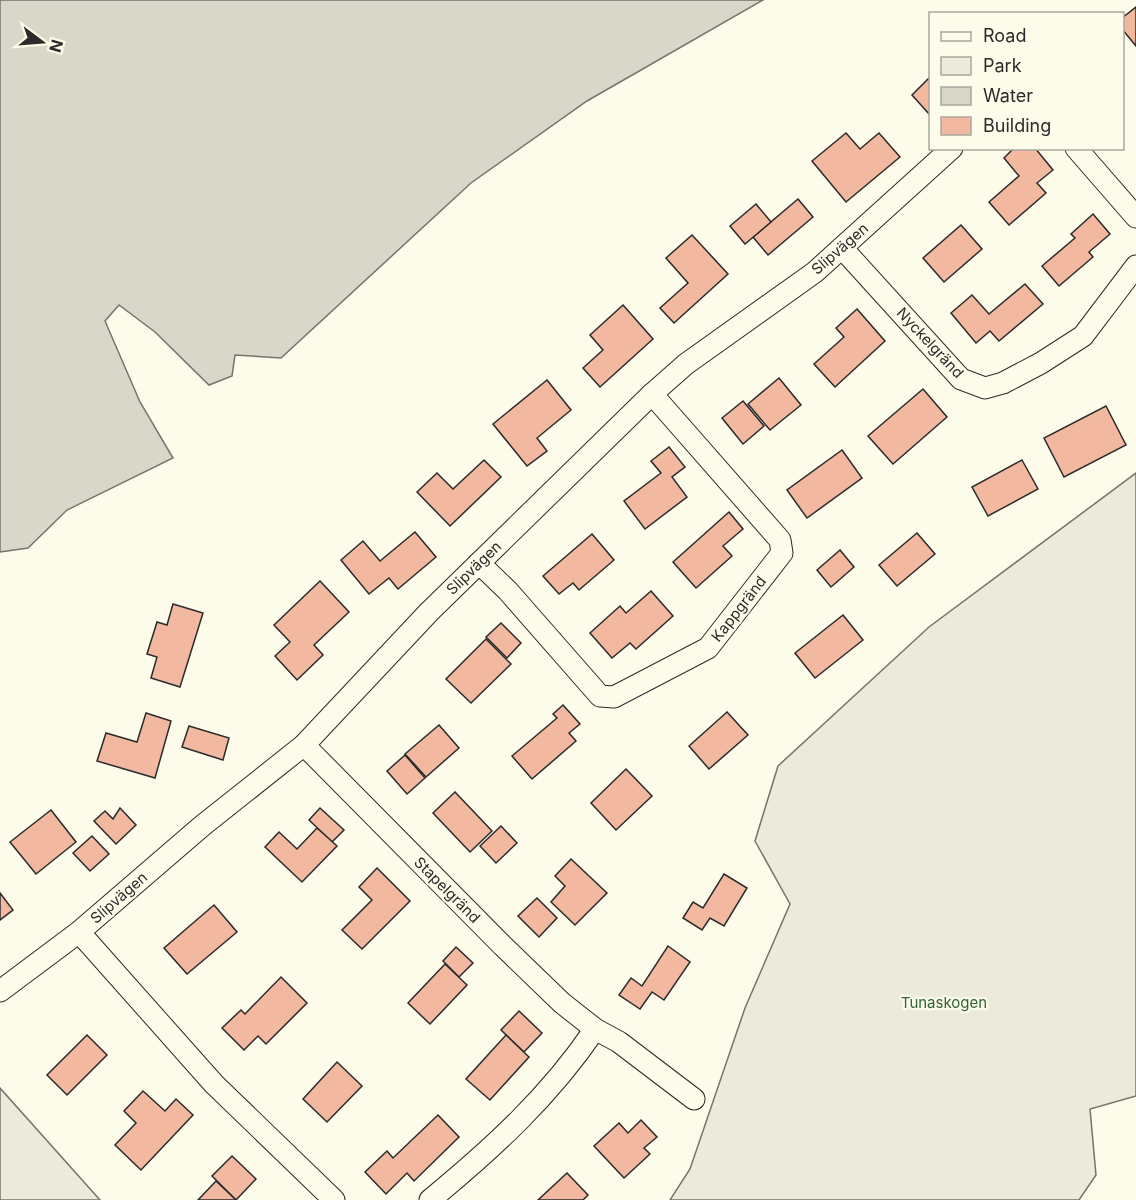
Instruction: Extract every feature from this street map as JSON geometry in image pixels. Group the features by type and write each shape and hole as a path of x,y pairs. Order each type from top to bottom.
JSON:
{"street":[{"name":"Slipvägen","path":"0,991 79,932 202,826 304,745 429,612 652,394 686,364 815,272 950,150"},
{"path":"1078,150 1136,217"},
{"name":"Nyckelgränd","path":"843,248 961,379 986,388 1003,383 1041,363 1083,336 1136,266"},
{"name":"Kappgränd","path":"479,563 508,591 600,696 614,697 708,648 782,553 780,540 652,394"},
{"name":"Stapelgränd","path":"304,745 562,1003 694,1099"},
{"path":"79,932 214,1083 333,1200"},
{"path":"430,1200 532,1110 574,1060 595,1029"}],"green space":[{"name":"Tunaskogen","path":"1136,473 1136,1096 1090,1109 1096,1175 1079,1200 670,1200 690,1169 745,1008 790,904 755,841 778,766 929,627"},
{"path":"0,1088 100,1200 0,1200"}],"water":[{"path":"0,0 763,0 587,101 471,183 281,358 235,355 232,376 209,385 155,332 119,305 105,321 140,402 173,458 67,510 28,548 0,552"}],"building":[{"path":"1136,7 1136,46 1124,31 1124,16"},
{"path":"929,78 929,114 912,95"},
{"path":"846,133 860,149 879,133 900,157 846,202 812,161"},
{"path":"1012,150 1037,150 1053,170 1037,183 1046,193 1009,225 989,202 1019,176 1004,158"},
{"path":"798,199 813,217 768,255 753,237"},
{"path":"756,204 771,222 745,244 730,226"},
{"path":"1093,214 1110,234 1089,252 1093,257 1059,286 1042,266 1075,238 1071,234"},
{"path":"961,225 982,249 944,282 923,258"},
{"path":"692,235 728,274 674,323 660,308 688,283 666,258"},
{"path":"1025,284 1043,304 999,341 990,331 976,343 951,313 972,295 989,314"},
{"path":"623,305 653,339 600,387 583,368 603,350 590,335"},
{"path":"857,309 885,341 835,387 814,364 844,337 836,328"},
{"path":"779,378 801,405 770,430 748,404"},
{"path":"547,380 571,410 537,438 547,451 527,466 493,424"},
{"path":"923,389 947,417 893,464 868,436"},
{"path":"743,401 764,426 743,444 722,418"},
{"path":"1106,406 1126,445 1064,477 1044,438"},
{"path":"669,447 685,467 672,477 687,497 645,529 624,501 661,473 651,461"},
{"path":"842,450 862,478 807,518 787,490"},
{"path":"484,460 501,477 450,526 417,492 437,473 453,489"},
{"path":"1022,460 1038,489 988,516 972,487"},
{"path":"729,512 743,529 723,546 732,556 696,588 673,562"},
{"path":"415,532 436,557 398,589 389,578 369,594 341,560 363,541 380,561"},
{"path":"917,533 935,554 897,586 879,565"},
{"path":"592,534 614,560 579,590 573,583 559,594 543,576"},
{"path":"840,550 854,567 831,587 817,570"},
{"path":"320,581 349,612 314,645 323,655 297,680 275,656 290,642 274,625"},
{"path":"651,591 673,616 636,649 630,643 612,658 590,633 620,606 626,613"},
{"path":"173,604 203,613 180,687 151,678 157,657 147,654 157,622 167,625"},
{"path":"843,615 863,640 815,678 795,653"},
{"path":"501,623 521,643 507,658 486,637"},
{"path":"486,639 511,664 471,703 446,679"},
{"path":"563,705 580,724 569,733 576,741 532,779 512,756 557,718 553,714"},
{"path":"727,712 748,735 709,769 689,746"},
{"path":"146,713 171,721 155,778 97,761 106,733 137,742"},
{"path":"439,725 459,748 426,777 405,754"},
{"path":"189,726 229,738 223,760 182,747"},
{"path":"405,755 425,778 407,794 387,771"},
{"path":"626,769 652,796 616,830 591,803"},
{"path":"455,792 492,831 470,852 433,813"},
{"path":"120,808 136,825 116,844 94,821 105,811 113,819"},
{"path":"320,808 344,830 332,842 309,820"},
{"path":"51,810 76,842 36,874 10,842"},
{"path":"501,826 517,843 496,863 480,846"},
{"path":"317,828 337,846 302,882 265,847 279,832 297,849"},
{"path":"92,836 109,854 90,871 73,853"},
{"path":"571,859 607,893 575,925 551,902 565,886 555,876"},
{"path":"377,868 410,901 362,949 342,930 372,900 359,887"},
{"path":"724,874 747,888 724,926 710,918 702,930 683,918 693,902 703,908"},
{"path":"0,893 13,910 0,920"},
{"path":"537,898 557,918 539,937 518,916"},
{"path":"214,905 237,932 187,974 164,948"},
{"path":"668,946 690,962 664,1000 652,992 640,1009 619,995 631,978 642,986"},
{"path":"456,947 473,963 459,977 443,961"},
{"path":"445,964 467,985 430,1024 408,1003"},
{"path":"281,977 307,1003 266,1044 258,1036 244,1050 222,1028 241,1010 245,1014"},
{"path":"519,1011 542,1033 524,1052 501,1030"},
{"path":"87,1035 107,1055 67,1095 47,1075"},
{"path":"506,1035 529,1057 490,1100 466,1079"},
{"path":"337,1062 362,1086 327,1122 303,1099"},
{"path":"143,1091 165,1111 176,1099 193,1115 141,1170 115,1145 136,1123 124,1111"},
{"path":"438,1115 459,1137 414,1181 407,1173 386,1194 365,1172 387,1151 393,1158"},
{"path":"641,1120 657,1137 644,1148 650,1154 624,1178 594,1146 619,1123 628,1133"},
{"path":"232,1156 256,1179 236,1200 212,1176"},
{"path":"567,1173 588,1195 583,1200 538,1200"},
{"path":"216,1181 236,1200 198,1200"}]}
